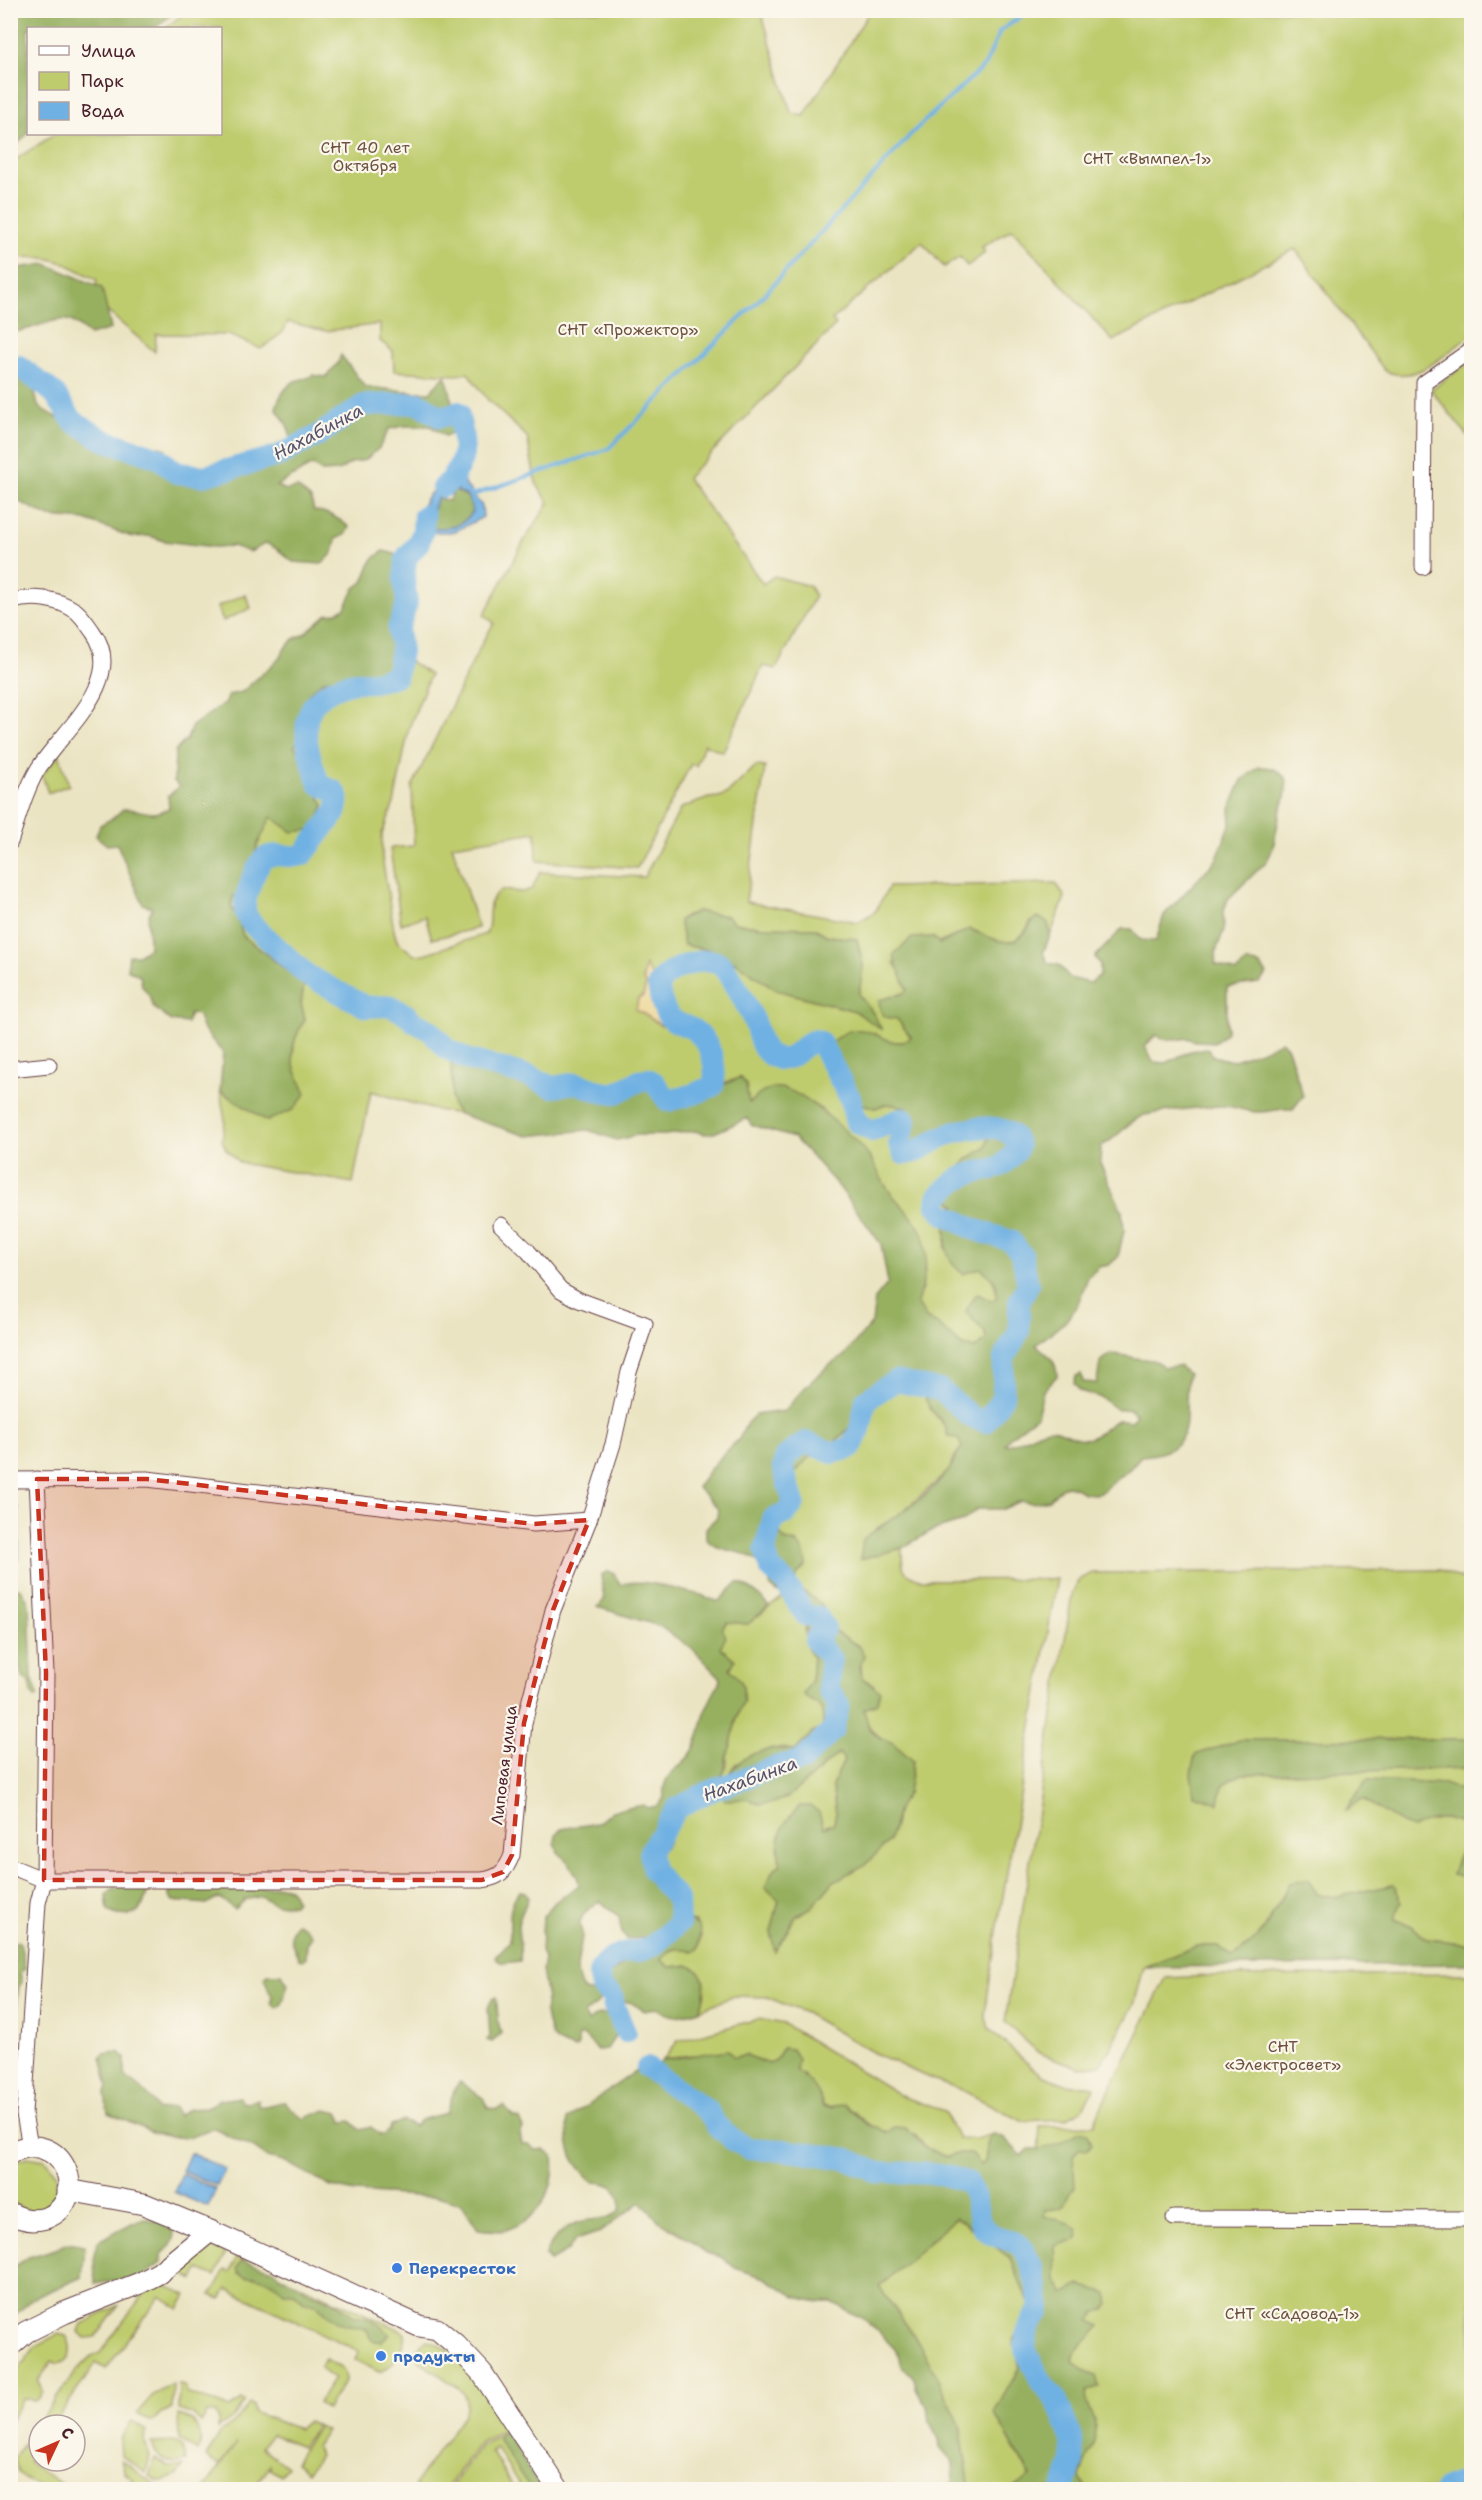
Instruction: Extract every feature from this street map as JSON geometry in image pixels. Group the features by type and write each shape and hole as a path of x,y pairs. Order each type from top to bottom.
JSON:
{"street":[{"path":"1423,567 1424,383 1472,349"},
{"path":"10,602 19,599 45,598 73,609 81,615 98,638 105,665 100,683 36,772 16,804 10,842"},
{"path":"10,1068 49,1065"},
{"name":"Липовая улица","path":"45,1880 482,1880 497,1876 508,1866 512,1855 527,1712 553,1610 589,1520 613,1444 629,1372 645,1324 579,1300 561,1290 501,1225"},
{"path":"10,2213 28,2220 50,2216 58,2210 69,2190 66,2168 60,2159 51,2152 20,2150 38,1903 45,1880 46,1673 37,1479"},
{"path":"10,1480 147,1479 534,1524 589,1520"},
{"path":"10,1866 45,1880"},
{"path":"10,2103 24,2114"},
{"path":"69,2190 144,2204 210,2231 419,2326 437,2329 455,2344 482,2373 559,2490"},
{"path":"1174,2218 1472,2219"},
{"path":"10,2346 26,2332 64,2313 140,2283 159,2273 210,2231"}],"highlighted area":[{"path":"37,1479 147,1479 534,1524 589,1520 553,1610 524,1723 512,1855 503,1872 482,1880 44,1880 46,1673"}],"green space":[{"path":"11,10 176,10 156,27 27,27 27,134 11,151"},
{"path":"187,11 761,11 791,113 804,116 870,11 1471,11 1471,335 1420,371 1397,374 1385,371 1295,249 1113,341 1012,229 982,247 985,253 967,266 960,257 944,267 922,242 832,320 836,325 687,478 763,584 774,576 809,586 815,596 776,669 763,666 723,752 704,744 696,766 691,764 637,868 537,861 536,832 452,845 478,928 432,939 425,916 401,924 390,848 414,846 412,787 494,623 484,615 524,541 549,503 536,483 527,437 488,400 468,373 457,375 394,371 393,351 380,341 380,324 326,331 288,322 283,332 261,349 229,335 156,334 155,352 94,300 97,280 56,260 37,257 11,258 11,167 19,157 53,135 222,135 222,27 166,27"},
{"path":"46,264 102,288 111,329 90,335 71,321 57,320 11,332 11,269"},
{"path":"341,355 365,387 430,392 445,376 450,388 456,426 452,433 445,436 430,426 403,426 389,429 379,448 365,460 351,463 338,471 322,472 312,465 276,486 286,490 298,488 311,499 314,511 333,516 349,527 345,535 336,539 333,553 322,564 293,562 266,543 250,552 233,546 215,547 164,541 150,536 132,537 85,520 50,517 11,500 11,367 32,382 38,405 43,410 79,430 95,443 134,452 159,446 166,449 169,472 194,474 248,468 259,469 268,448 278,448 284,458 292,454 289,430 276,409 280,397 295,381 313,375 326,377 338,363"},
{"path":"1471,361 1471,440 1431,390"},
{"path":"454,490 467,496 473,511 464,521 454,526 429,527 427,515 431,513 438,498 449,501"},
{"path":"383,551 395,554 398,560 404,607 390,622 389,633 394,655 388,668 366,675 324,680 310,692 302,705 301,736 294,747 303,756 310,781 324,805 315,829 293,832 271,817 258,844 241,897 233,896 231,907 237,916 243,936 304,984 301,1004 305,1019 295,1039 293,1056 297,1074 306,1094 293,1110 267,1121 220,1091 223,1053 202,1028 198,1015 190,1013 187,1023 171,1021 154,1008 149,995 142,986 140,976 127,969 129,955 138,955 149,948 148,923 152,908 143,904 117,844 107,845 96,836 100,825 123,809 156,813 169,808 168,796 179,787 174,781 175,751 187,739 192,726 226,702 229,695 242,692 281,657 284,649 295,638 303,635 327,614 336,613 345,608 355,588 363,582 372,560"},
{"path":"245,594 251,608 223,621 217,607"},
{"path":"394,655 408,660 430,675 409,728 394,803 382,834 382,857 394,931 397,941 414,955 424,954 486,934 490,905 495,895 501,890 522,892 532,889 540,872 644,877 681,808 728,793 756,766 765,767 746,902 858,922 875,912 889,887 1056,883 1065,897 1050,936 1048,923 1031,921 1025,932 1011,942 997,940 970,929 894,963 902,974 907,990 903,994 890,996 897,1018 911,1037 897,1042 872,1033 836,1067 857,1091 862,1104 875,1108 887,1104 907,1107 907,1122 928,1152 944,1137 973,1128 989,1138 985,1148 968,1158 944,1186 949,1199 956,1207 944,1219 947,1235 945,1248 972,1262 988,1274 996,1289 996,1299 966,1312 985,1332 986,1341 975,1348 962,1346 937,1324 926,1318 917,1303 923,1285 892,1195 879,1177 872,1160 821,1109 807,1101 749,1104 746,1085 731,1080 679,1104 664,1106 638,1088 615,1100 597,1098 574,1089 556,1092 538,1091 522,1080 476,1069 451,1058 452,1102 459,1114 431,1109 371,1091 353,1183 240,1163 226,1149 222,1140 225,1121 220,1091 267,1121 292,1067 295,1035 305,1019 301,1004 304,984 243,936 237,916 231,907 233,896 242,897 258,844 271,816 314,830 324,805 310,781 303,756 294,747 299,736 302,706 306,696 319,684 388,668","holes":["727,916 735,923 764,927 814,928 828,936 857,939 863,965 859,995 873,1013 881,1029 855,1011 777,990 735,962 710,950 684,945","645,966 652,978 658,980 662,978 658,985 659,991 664,995 670,1011 681,1020 661,1026 649,1016 638,999 643,996 646,985 643,979"]},
{"path":"59,754 69,785 48,793 42,775"},
{"path":"1259,767 1275,769 1287,780 1285,798 1273,848 1267,861 1228,899 1223,913 1224,930 1217,948 1215,964 1236,972 1247,962 1260,965 1267,974 1259,983 1227,987 1227,1032 1216,1042 1187,1038 1162,1039 1156,1035 1145,1046 1153,1062 1166,1063 1190,1051 1209,1049 1213,1056 1232,1061 1281,1041 1288,1048 1303,1096 1293,1109 1256,1112 1219,1106 1142,1116 1101,1146 1100,1163 1122,1211 1124,1230 1118,1257 1109,1265 1099,1267 1088,1277 1077,1306 1066,1321 1036,1345 1053,1362 1057,1376 1043,1391 1037,1416 1010,1437 1005,1445 1016,1443 1037,1432 1049,1429 1079,1438 1090,1438 1117,1420 1132,1421 1136,1415 1129,1409 1117,1410 1102,1398 1080,1391 1074,1383 1076,1376 1081,1374 1083,1382 1097,1383 1100,1362 1111,1354 1152,1360 1164,1367 1179,1366 1188,1374 1185,1429 1181,1439 1173,1447 1160,1453 1141,1456 1127,1472 1096,1494 1084,1493 1067,1486 1061,1488 1049,1500 1032,1503 1021,1501 1003,1509 977,1509 963,1521 931,1531 902,1548 860,1559 863,1539 929,1491 950,1468 962,1447 958,1439 948,1436 945,1426 930,1408 919,1386 894,1381 858,1409 852,1425 826,1450 808,1458 788,1481 787,1498 775,1528 785,1540 801,1548 805,1555 806,1566 797,1575 795,1585 821,1604 837,1633 860,1647 864,1655 860,1667 862,1678 880,1691 877,1703 864,1709 869,1728 879,1737 893,1743 913,1761 908,1792 899,1806 889,1841 866,1864 834,1881 812,1907 796,1916 775,1952 771,1932 779,1900 765,1887 773,1871 780,1864 779,1838 781,1832 788,1819 800,1806 810,1806 819,1812 824,1828 834,1823 836,1813 832,1786 844,1760 839,1753 789,1796 774,1803 759,1804 747,1799 725,1800 721,1796 724,1783 730,1773 747,1757 770,1750 795,1751 812,1733 823,1728 823,1719 819,1706 803,1694 811,1682 813,1657 806,1640 805,1617 794,1604 770,1586 770,1577 758,1562 746,1555 718,1547 706,1539 706,1528 717,1517 718,1509 697,1487 714,1464 739,1439 747,1423 755,1415 785,1411 804,1388 828,1366 844,1356 872,1323 875,1299 888,1283 881,1244 840,1188 794,1138 751,1125 748,1118 714,1133 705,1134 695,1131 665,1135 637,1135 617,1140 588,1130 527,1136 459,1114 452,1102 451,1058 476,1069 522,1080 538,1091 556,1092 574,1089 597,1098 615,1100 638,1088 648,1087 664,1106 679,1104 741,1077 746,1085 749,1103 771,1088 780,1088 802,1097 844,1130 866,1152 887,1188 911,1215 921,1231 926,1258 917,1303 926,1318 937,1324 962,1346 975,1348 986,1341 985,1332 966,1312 972,1299 978,1294 991,1301 996,1299 997,1289 992,1278 980,1268 963,1274 951,1260 947,1249 944,1219 956,1206 949,1199 944,1186 969,1158 985,1148 989,1138 973,1128 955,1133 941,1139 914,1161 905,1153 898,1135 907,1122 907,1107 887,1104 875,1108 862,1104 857,1091 836,1067 831,1043 844,1033 855,1030 866,1031 894,1042 903,1042 911,1037 897,1019 885,1017 880,1010 879,1000 902,994 907,990 894,954 912,938 933,937 940,944 969,929 999,941 1013,941 1020,938 1032,921 1038,917 1048,923 1050,936 1043,953 1048,963 1059,965 1070,978 1090,983 1100,975 1100,964 1095,957 1122,929 1132,929 1141,940 1156,941 1164,915 1217,859 1231,822 1230,808 1242,780"},
{"path":"697,911 727,916 735,923 764,927 814,928 828,936 857,939 863,965 859,995 873,1013 882,1030 855,1011 777,990 735,962 710,950 684,945 679,920"},
{"path":"894,1380 919,1386 930,1408 945,1426 948,1436 958,1439 962,1447 952,1460 950,1470 895,1518 877,1528 860,1559 902,1548 904,1570 922,1580 1057,1579 985,2014 989,2029 1041,2075 1066,2084 1095,2087 1082,2110 1065,2119 1022,2121 960,2089 929,2078 874,2053 805,2013 767,1997 734,1996 699,2010 705,1991 698,1976 688,1965 670,1967 661,1960 671,1950 683,1949 693,1952 698,1949 701,1934 695,1922 683,1920 681,1916 686,1910 687,1902 682,1896 682,1890 668,1883 653,1881 649,1867 668,1843 673,1820 679,1812 697,1799 706,1797 727,1765 727,1754 740,1707 730,1669 735,1660 720,1647 722,1628 727,1622 748,1624 781,1598 800,1610 804,1617 808,1648 813,1657 808,1698 818,1703 823,1714 823,1728 812,1733 795,1751 781,1747 735,1764 724,1781 747,1799 759,1804 807,1781 839,1753 845,1760 832,1786 836,1813 834,1823 778,1846 780,1864 773,1871 779,1900 771,1932 775,1951 796,1916 812,1907 834,1881 866,1864 893,1829 899,1806 908,1792 913,1761 874,1732 865,1716 866,1704 874,1685 862,1678 860,1647 837,1633 821,1604 795,1585 797,1575 806,1566 797,1543 785,1540 775,1528 787,1498 788,1481 808,1458 826,1450 852,1425 857,1409"},
{"path":"1440,1570 1471,1583 1471,1739 1240,1740 1196,1755 1218,1803 1222,1784 1242,1774 1471,1768 1471,1791 1465,1792 1444,1784 1368,1780 1348,1809 1362,1799 1412,1828 1427,1821 1439,1819 1469,1824 1471,1843 1458,1856 1452,1875 1471,1878 1471,1944 1426,1939 1412,1926 1394,1919 1393,1885 1337,1897 1318,1895 1289,1883 1261,1933 1233,1957 1218,1946 1197,1946 1144,1967 1134,2005 1101,2065 1080,2068 1039,2053 1005,2022 1072,1594 1079,1580 1092,1573"},
{"path":"607,1572 613,1573 621,1585 649,1583 701,1595 716,1601 719,1601 737,1583 742,1584 769,1606 748,1624 727,1622 722,1628 726,1637 720,1647 735,1660 730,1669 740,1679 744,1702 738,1714 724,1771 714,1783 713,1792 697,1799 679,1812 673,1820 668,1843 649,1867 653,1881 668,1883 682,1890 682,1896 687,1905 681,1916 683,1920 695,1923 700,1928 698,1948 693,1952 683,1949 671,1950 661,1960 670,1967 690,1966 700,1974 704,1992 699,2010 677,2016 657,2008 645,2011 630,2002 608,2003 603,1997 605,1978 636,1954 644,1954 656,1941 644,1938 627,1939 622,1934 619,1917 600,1901 581,1918 582,1934 577,1971 584,1991 596,1993 600,1998 598,2003 584,2014 588,2022 594,2017 605,2014 616,2021 618,2028 607,2049 598,2050 583,2035 578,2036 578,2047 574,2049 557,2042 552,2037 545,2012 547,2000 542,1970 544,1958 541,1951 543,1917 555,1902 579,1885 577,1876 558,1852 555,1842 556,1834 561,1829 598,1823 612,1811 644,1805 647,1808 657,1806 664,1798 664,1789 669,1776 688,1758 695,1747 707,1707 721,1678 693,1649 659,1626 598,1607 604,1600 601,1575"},
{"path":"11,1586 21,1589 29,1603 32,1678 38,1695 35,1698 31,1693 29,1682 22,1677 18,1664 15,1636 11,1624"},
{"path":"1471,1739 1471,1768 1242,1774 1223,1784 1219,1803 1194,1795 1191,1773 1195,1755 1240,1740"},
{"path":"1367,1780 1444,1784 1465,1792 1471,1791 1471,1840 1469,1824 1446,1819 1427,1821 1412,1828 1362,1799 1345,1811"},
{"path":"1471,1843 1471,1878 1452,1875 1458,1856"},
{"path":"1308,1880 1318,1895 1337,1897 1394,1885 1402,1902 1394,1919 1412,1926 1426,1939 1471,1944 1471,1964 1144,1967 1197,1946 1218,1946 1233,1957 1261,1933 1289,1883"},
{"path":"249,1883 262,1888 281,1886 292,1892 296,1900 293,1904 281,1905 262,1896 245,1900 235,1909 219,1898 207,1904 173,1901 168,1894 180,1884"},
{"path":"144,1884 149,1889 142,1906 134,1914 125,1916 108,1911 106,1895 112,1889"},
{"path":"520,1891 525,1892 528,1897 518,1925 520,1961 503,1963 495,1957 510,1941 511,1908"},
{"path":"297,1923 306,1928 312,1936 307,1944 306,1957 302,1960 299,1959 291,1941 291,1932"},
{"path":"17,1941 20,1943 25,1969 20,1973 22,1982 19,1986 17,2037 14,2048 16,2063 11,2079 10,1981 15,1961 14,1944"},
{"path":"268,1974 281,1974 288,1984 282,2004 277,2008 271,2004 273,1997 264,1978"},
{"name":"СНТ «Садовод-1»","path":"1471,1974 1471,2489 1072,2489 1033,2232 1040,2126 1094,2125 1166,1978"},
{"path":"496,1997 501,2033 492,2042 487,2040 490,2037 488,2008 492,1999"},
{"path":"758,2019 784,2024 903,2097 944,2111 958,2138 976,2139 993,2134 988,2141 985,2162 981,2165 960,2153 948,2157 928,2149 915,2135 882,2130 867,2123 854,2111 822,2106 804,2076 795,2070 783,2048 776,2060 769,2064 746,2055 735,2057 689,2055 663,2060 678,2041"},
{"path":"783,2048 792,2049 798,2059 796,2070 817,2090 822,2106 830,2108 844,2104 868,2125 878,2127 887,2133 894,2127 905,2128 928,2149 948,2157 960,2153 971,2153 981,2165 985,2162 988,2141 993,2134 1002,2136 1022,2156 1029,2149 1056,2145 1079,2131 1087,2133 1092,2144 1088,2149 1079,2149 1073,2156 1075,2187 1063,2206 1045,2210 1044,2216 1069,2223 1078,2230 1078,2239 1055,2246 1056,2280 1065,2294 1079,2285 1107,2294 1109,2304 1105,2310 1097,2311 1090,2321 1100,2326 1076,2351 1073,2360 1087,2373 1096,2376 1099,2387 1088,2390 1087,2398 1096,2430 1094,2443 1080,2478 1087,2489 1012,2489 1031,2476 994,2413 1020,2367 1013,2341 1030,2305 1010,2258 957,2217 879,2287 913,2334 937,2376 960,2425 970,2489 944,2489 954,2481 953,2462 940,2447 939,2439 929,2421 927,2406 917,2391 914,2378 901,2364 900,2357 894,2348 867,2321 832,2302 818,2302 796,2297 765,2278 735,2268 722,2257 705,2253 692,2240 660,2222 641,2202 600,2232 575,2240 568,2251 550,2261 545,2255 555,2238 571,2225 607,2218 620,2211 620,2198 615,2189 600,2182 593,2182 575,2162 569,2148 567,2120 637,2070 652,2071 663,2060 728,2050 735,2057 746,2055 769,2064 776,2060"},
{"path":"119,2052 125,2058 125,2076 152,2100 158,2110 174,2107 178,2116 189,2109 206,2108 220,2100 240,2097 242,2102 247,2103 258,2099 258,2106 285,2102 303,2119 326,2110 338,2113 343,2122 351,2121 360,2130 371,2127 380,2135 384,2135 389,2130 390,2125 403,2121 414,2126 420,2120 446,2113 455,2088 460,2082 483,2098 488,2108 497,2109 504,2106 513,2117 519,2119 523,2128 520,2134 522,2144 529,2144 535,2150 545,2150 553,2156 549,2191 536,2211 518,2225 503,2231 478,2229 462,2204 444,2198 356,2192 331,2187 284,2161 267,2157 254,2148 214,2129 187,2137 166,2136 147,2130 108,2113 105,2094 108,2087 101,2057 104,2054"},
{"path":"27,2157 45,2160 57,2175 57,2193 47,2204 36,2210 23,2208 11,2200 11,2168 18,2160"},
{"path":"956,2217 1010,2258 1030,2305 1013,2341 1020,2367 994,2413 1031,2477 1012,2489 970,2489 960,2425 937,2376 913,2334 879,2287"},
{"path":"146,2219 168,2226 174,2234 171,2245 161,2255 161,2263 141,2277 95,2284 94,2254 98,2241 132,2223"},
{"path":"67,2243 85,2246 82,2277 34,2298 11,2318 11,2268 29,2257 56,2249"},
{"path":"206,2245 226,2253 215,2276 199,2269 194,2280 175,2270"},
{"path":"237,2257 401,2330 405,2334 405,2339 401,2351 393,2362 379,2372 355,2360 359,2351 227,2289 221,2299 211,2295 225,2270 230,2272"},
{"path":"242,2260 273,2269 281,2277 299,2284 308,2292 335,2302 354,2316 372,2319 390,2334 380,2342 373,2340 366,2329 337,2322 315,2304 304,2302 294,2293 285,2293 268,2281 239,2273 237,2268"},
{"path":"162,2284 187,2295 179,2309 160,2296 106,2369 96,2363 61,2413 46,2413 75,2372 90,2357 100,2353 145,2292 155,2285"},
{"path":"119,2305 96,2337 85,2338 79,2332 82,2324"},
{"path":"58,2334 66,2336 68,2340 69,2357 58,2364 52,2361 38,2381 42,2387 40,2396 35,2401 23,2399 11,2420 11,2380 35,2347"},
{"path":"428,2340 454,2354 465,2365 483,2390 505,2429 479,2443 446,2489 420,2489 414,2485 463,2416 466,2408 465,2397 457,2387 418,2360 416,2351 423,2342"},
{"path":"325,2359 344,2370 346,2379 327,2409 318,2403 334,2379 320,2368"},
{"path":"173,2384 172,2409 161,2413 152,2422 137,2413 153,2395"},
{"path":"179,2384 186,2387 186,2393 230,2408 242,2400 245,2402 233,2418 218,2428 219,2419 215,2413 207,2413 201,2423 192,2414 178,2410"},
{"path":"249,2404 253,2405 255,2413 298,2429 307,2421 316,2425 302,2447 271,2434 261,2447 287,2466 280,2476 270,2469 270,2465 253,2489 204,2489 236,2443 219,2466 206,2457 220,2433 235,2422"},
{"path":"178,2415 190,2420 198,2428 201,2439 197,2452 179,2439"},
{"path":"132,2421 146,2431 145,2443 150,2456 146,2473 121,2456 120,2439"},
{"path":"318,2426 327,2430 316,2447 319,2455 308,2472 295,2463"},
{"path":"505,2432 540,2486 538,2489 531,2489 498,2439 501,2433"},
{"path":"499,2435 534,2489 522,2489 496,2448 491,2451 514,2489 449,2490 480,2446"},
{"path":"27,2440 27,2473 45,2473 69,2489 42,2489 18,2473 14,2458"},
{"path":"177,2442 183,2447 186,2461 174,2463 164,2460 157,2454 152,2443"},
{"path":"155,2458 169,2467 184,2466 176,2476 159,2482 149,2476"},
{"path":"121,2460 157,2486 153,2489 133,2489 133,2479 125,2473"}],"sand":[{"path":"645,965 652,977 658,980 663,978 658,985 661,994 670,1009 681,1020 671,1029 636,1010 638,999 643,996 646,985 643,980"}],"water":[{"path":"461,466 463,472 460,478 482,506 483,517 454,532 432,532 427,539 418,544 420,513 423,505 433,491 451,478 453,471","holes":["451,483 456,484 458,491 467,496 473,511 464,521 454,526 430,527 427,515 431,513 439,495"]},
{"path":"404,613 408,615 406,621 409,627 402,635 401,651 394,655 389,633 390,622"},
{"path":"11,1506 18,1507 19,1559 11,1568"},
{"path":"190,2153 225,2169 217,2186 182,2171"},
{"path":"182,2174 216,2189 208,2207 174,2192"}],"waterway":[{"path":"470,494 473,495 608,449 760,299 913,132 985,65 1000,31 1030,10"},
{"name":"Нахабинка","path":"10,366 19,366 54,393 73,421 104,440 159,458 177,473 204,476 278,456 317,436 363,405 419,403 440,417 458,412 463,436 462,459 454,473 454,478 443,487"},
{"name":"Нахабинка","path":"424,516 423,531 418,544 406,558 404,581 407,604 398,629 401,651 396,676 373,682 350,683 331,690 318,699 310,710 307,723 309,752 319,784 334,791 338,796 336,812 303,855 270,856 262,860 245,903 246,915 253,925 307,975 366,1007 391,1006 430,1030 447,1049 469,1060 529,1076 552,1087 576,1083 605,1093 616,1093 641,1080 648,1079 654,1082 668,1101 713,1086 715,1071 712,1055 700,1035 669,1017 658,985 669,974 682,967 695,962 709,960 716,962 723,967 740,993 765,1051 773,1057 784,1059 789,1058 814,1040 820,1042 850,1098 856,1122 872,1131 902,1118 906,1121 899,1144 904,1154 919,1150 937,1139 974,1128 1007,1132 1014,1138 1018,1148 999,1167 964,1176 950,1185 938,1197 937,1206 944,1214 976,1230 1011,1241 1022,1255 1028,1285 1019,1302 1019,1331 1004,1358 1003,1397 986,1422 973,1418 940,1390 895,1381 866,1400 860,1429 851,1448 833,1453 805,1442 785,1457 783,1468 794,1503 787,1513 773,1519 765,1550 770,1568 785,1582 805,1615 818,1617 825,1628 815,1640 831,1659 828,1689 839,1705 833,1730 802,1761 778,1766 708,1792 677,1808 650,1851 653,1871 678,1900 679,1923 650,1947 613,1957 599,1973 600,1984 612,1995 625,2032"},
{"name":"Нахабинка","path":"647,2068 708,2111 717,2126 733,2140 748,2148 848,2159 876,2172 941,2174 967,2182 974,2195 982,2225 993,2235 1014,2242 1021,2247 1034,2273 1040,2310 1032,2321 1026,2336 1025,2350 1044,2386 1057,2401 1072,2440 1073,2461 1063,2490"},
{"name":"Нахабинка","path":"1444,2490 1472,2478"}],"place":[{"name":"Перекресток","path":"397,2268"},
{"name":"продукты","path":"381,2356"}],"park label":[{"name":"СНТ 40 лет Октября","path":"365,156"},
{"name":"СНТ «Вымпел-1»","path":"1147,158"},
{"name":"СНТ «Прожектор»","path":"628,329"},
{"name":"СНТ «Электросвет»","path":"1283,2055"}]}
